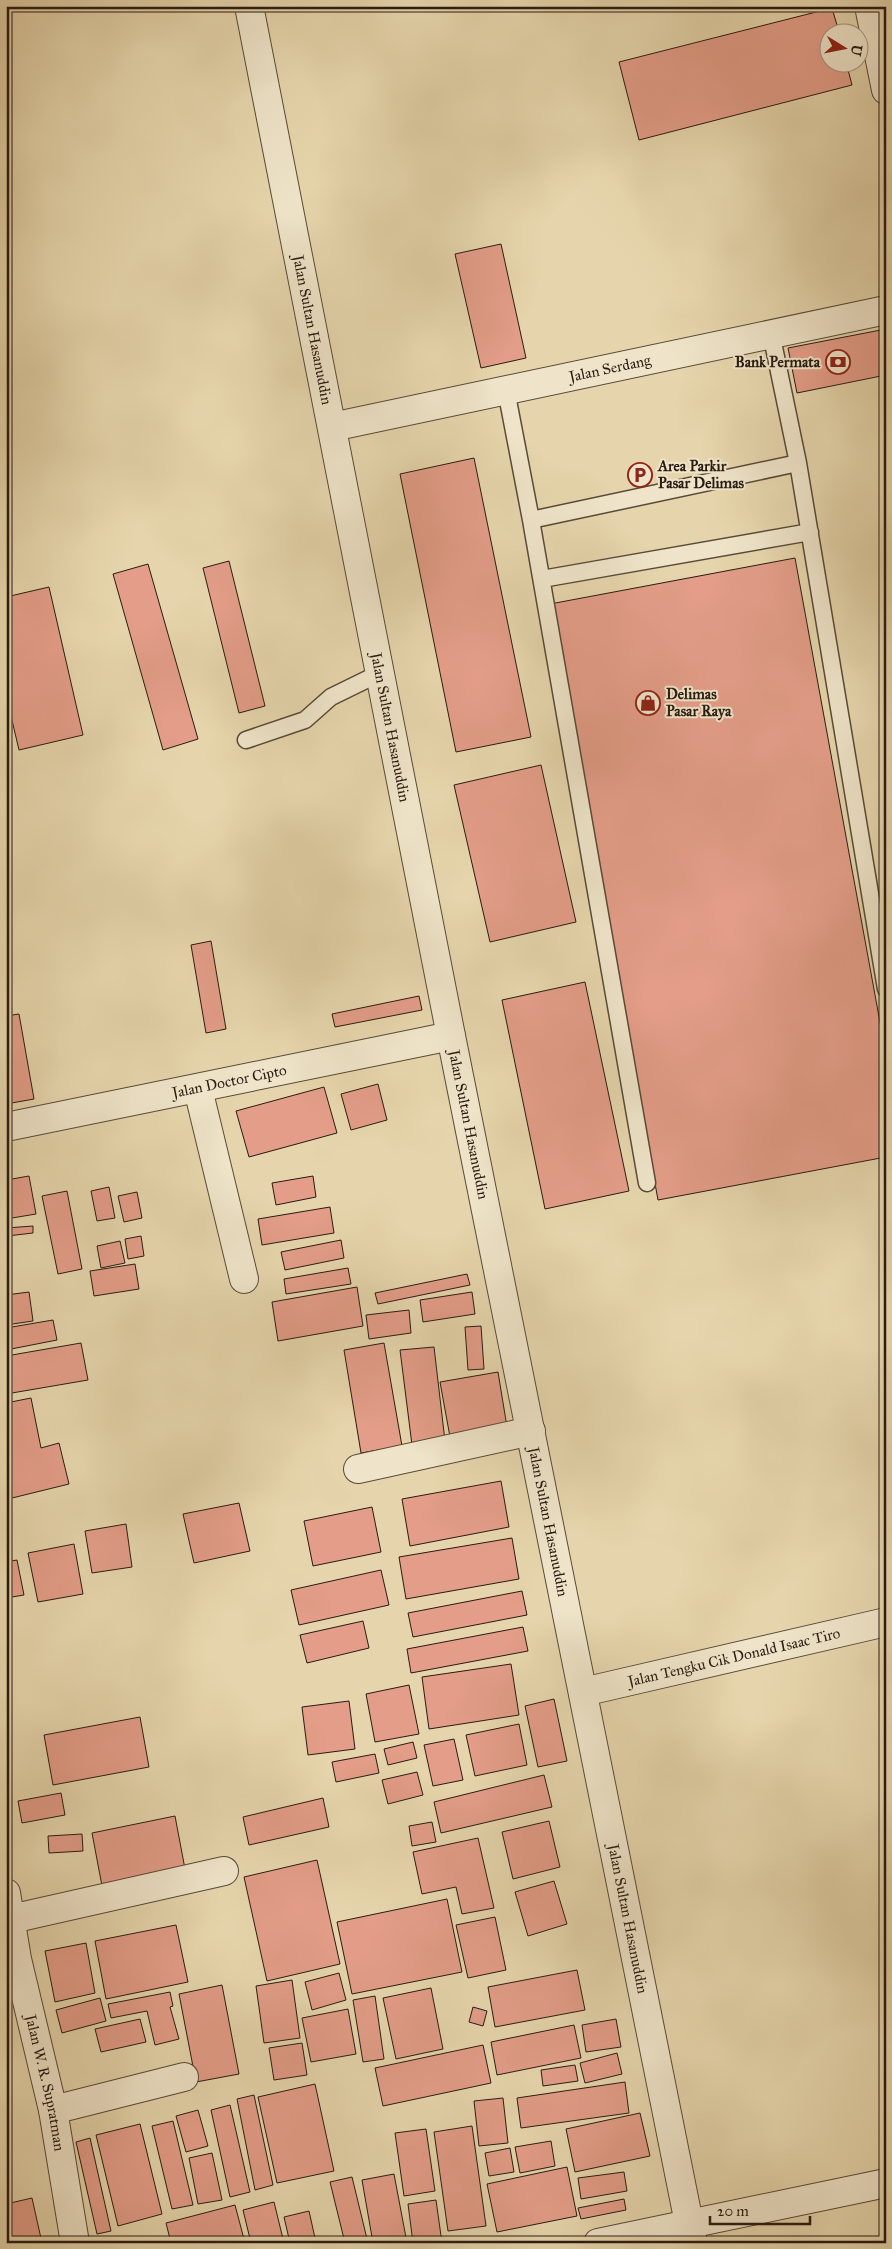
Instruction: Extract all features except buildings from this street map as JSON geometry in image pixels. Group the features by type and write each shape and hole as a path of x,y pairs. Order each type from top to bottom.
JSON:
{"street":[{"name":"Jalan Sultan Hasanuddin","path":"249,6 691,2234"},
{"path":"869,6 886,90"},
{"name":"Jalan Serdang","path":"332,427 886,310"},
{"name":"Jalan Doctor Cipto","path":"6,1127 452,1036"},
{"path":"198,1089 244,1280"},
{"path":"358,1469 531,1431"},
{"name":"Jalan Tengku Cik Donald Isaac Tiro","path":"583,1692 886,1622"},
{"path":"9,1906 224,1871"},
{"name":"Jalan W. R. Supratman","path":"9,1906 12,1960 53,2110 75,2243"},
{"path":"53,2110 184,2077"},
{"path":"598,2243 691,2234 886,2183"}],"lane":[{"path":"771,333 798,463 886,990"},
{"path":"506,390 542,579 647,1183"},
{"path":"531,520 798,463"},
{"path":"542,579 810,532"},
{"path":"246,740 305,720 331,697 380,673"}],"place":[{"name":"Bank Permata","path":"838,362"},
{"name":"Area Parkir Pasar Delimas","path":"640,475"},
{"name":"Delimas Pasar Raya","path":"648,703"}]}
